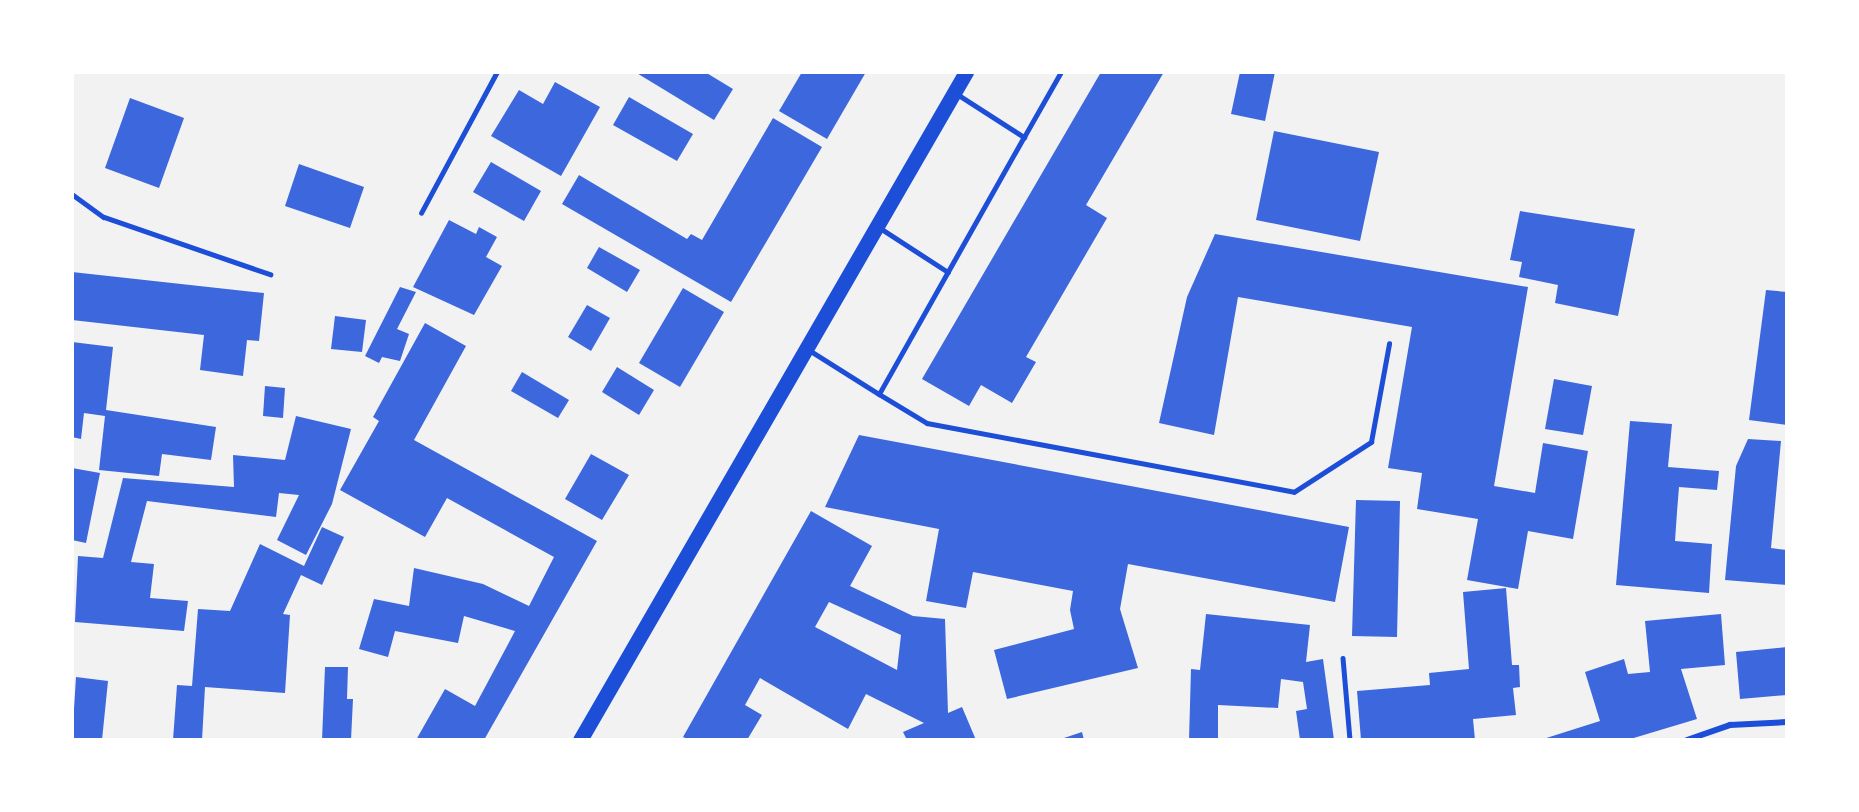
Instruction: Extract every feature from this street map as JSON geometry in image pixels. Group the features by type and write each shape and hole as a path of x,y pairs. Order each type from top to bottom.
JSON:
{"main road":[{"path":"580,740 966,72"}],"street":[{"path":"1686,740 1730,725 1787,722"}],"lane":[{"path":"421,213 497,72"},
{"path":"879,394 1061,72"},
{"path":"954,93 1024,137"},
{"path":"72,194 104,218 270,274"},
{"path":"877,226 948,272"},
{"path":"805,348 927,423 1294,492 1371,442 1389,344"},
{"path":"1343,658 1350,740"}],"building":[{"path":"635,72 705,72 733,89 714,120"},
{"path":"802,72 866,72 827,139 779,111"},
{"path":"1101,72 1164,72 1086,205 1107,218 1026,357 1036,362 1012,403 981,385 969,406 922,379"},
{"path":"1240,72 1275,72 1265,121 1231,114"},
{"path":"555,82 600,107 561,176 491,136 519,90 543,104"},
{"path":"629,97 693,134 677,161 613,125"},
{"path":"130,98 184,118 159,188 105,168"},
{"path":"773,118 822,147 731,302 562,204 579,175 687,239 691,234 702,240"},
{"path":"1274,131 1379,152 1360,241 1256,220"},
{"path":"491,162 541,191 524,221 473,192"},
{"path":"299,164 364,187 350,228 285,206"},
{"path":"1520,211 1635,229 1618,316 1555,303 1558,285 1519,277 1522,262 1510,260"},
{"path":"449,220 476,234 479,227 497,237 486,257 502,266 474,315 413,287"},
{"path":"1215,234 1528,287 1494,486 1535,493 1543,443 1588,451 1573,539 1528,531 1518,589 1467,580 1478,519 1417,509 1422,473 1388,468 1412,327 1238,297 1214,435 1159,423 1187,297"},
{"path":"599,247 640,270 627,292 587,268"},
{"path":"72,272 264,293 259,341 247,340 243,376 200,370 204,335 72,320"},
{"path":"400,287 416,292 397,329 409,334 400,361 382,357 379,363 365,356"},
{"path":"683,288 724,312 680,387 639,363"},
{"path":"1766,290 1787,292 1787,425 1749,420"},
{"path":"587,305 610,318 591,351 568,337"},
{"path":"335,316 366,320 362,352 331,349"},
{"path":"425,323 466,346 414,440 597,541 484,740 416,740 445,689 475,706 515,631 464,616 458,643 395,631 388,657 359,649 374,599 409,606 414,568 483,584 529,606 554,557 447,498 425,537 340,490 379,421 373,417"},
{"path":"72,342 113,347 106,410 216,427 211,460 162,454 159,476 99,470 105,416 84,413 81,439 72,437"},
{"path":"617,367 654,390 639,415 602,392"},
{"path":"522,372 569,400 558,418 511,391"},
{"path":"1554,379 1592,386 1583,435 1545,429"},
{"path":"265,386 285,388 283,418 263,416"},
{"path":"296,416 351,429 332,504 306,555 277,540 299,495 279,493 276,517 147,501 131,562 154,564 150,598 188,601 184,631 75,622 78,556 103,558 123,478 234,487 233,455 285,460"},
{"path":"1630,421 1672,424 1668,467 1719,471 1717,490 1679,487 1675,541 1712,544 1709,593 1616,585"},
{"path":"859,435 1349,527 1335,602 1128,564 1120,609 1138,668 1007,699 994,650 1074,629 1070,610 1073,591 973,572 966,608 926,601 939,529 825,507"},
{"path":"1748,439 1781,441 1771,548 1787,550 1787,585 1725,580 1736,466"},
{"path":"591,454 629,475 602,520 565,499"},
{"path":"72,468 100,473 86,543 72,540"},
{"path":"1356,500 1400,501 1397,637 1352,636"},
{"path":"811,511 872,546 850,586 913,616 945,619 948,713 962,707 976,740 907,740 903,732 924,723 866,694 848,729 760,678 745,705 762,715 747,740 690,740 683,737","holes":["829,602 901,635 897,670 815,627"]},
{"path":"322,527 344,537 322,585 301,575 283,614 290,615 285,693 205,687 202,740 173,740 177,685 192,686 198,609 230,611 260,544 304,566"},
{"path":"1506,588 1512,665 1519,665 1520,687 1513,688 1516,715 1473,719 1475,740 1361,740 1357,691 1430,685 1429,673 1469,669 1463,592"},
{"path":"1206,614 1310,625 1306,662 1323,659 1334,740 1300,740 1296,711 1307,709 1303,682 1281,679 1278,708 1218,705 1218,740 1189,740 1191,669 1200,670"},
{"path":"1721,614 1725,665 1681,669 1697,719 1627,740 1540,740 1600,721 1585,672 1624,659 1628,674 1650,672 1645,621"},
{"path":"1787,647 1787,695 1740,699 1736,652"},
{"path":"325,667 348,667 347,699 353,699 351,740 322,740"},
{"path":"76,677 108,681 102,740 72,740"},
{"path":"1082,732 1084,740 1058,740"}]}
